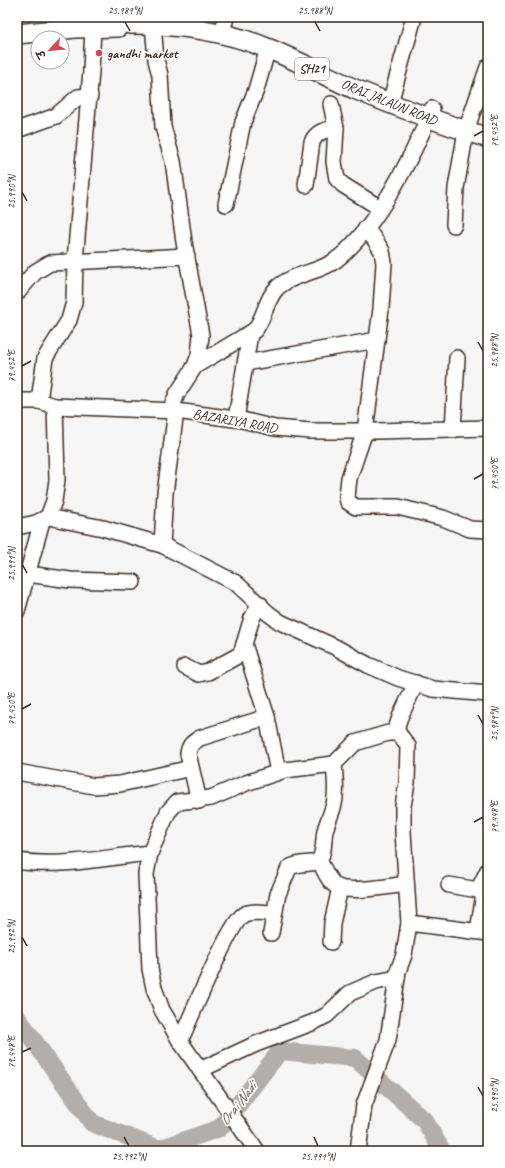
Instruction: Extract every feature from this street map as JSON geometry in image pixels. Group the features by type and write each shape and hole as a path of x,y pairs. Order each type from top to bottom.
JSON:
{"main road":[{"name":"ORAI JALAUN ROAD","path":"182,17 225,25 252,34 332,74"},
{"name":"ORAI JALAUN ROAD","path":"17,26 60,19 129,20 178,26 225,25 268,48 392,99 468,127 488,138"},
{"path":"17,34 93,27 129,20"},
{"name":"ORAI JALAUN ROAD","path":"468,127 488,128"}],"street":[{"path":"392,99 414,17"},
{"path":"129,20 156,60 160,75 163,127 173,161 187,256 201,335 199,355 195,366 177,394 173,411 165,493 162,545"},
{"path":"39,400 45,358 69,320 74,302 75,261 90,96 93,27"},
{"path":"226,204 243,122 256,90 268,48"},
{"path":"454,225 456,188 468,127 488,67"},
{"path":"17,130 56,116 78,97 90,96"},
{"path":"331,104 336,128 334,162 337,179 343,185 380,208"},
{"path":"195,366 250,334 260,324 271,295 284,282 319,269 334,261 345,252 366,228 388,197 431,114"},
{"path":"306,185 312,142 315,136 318,133 336,128"},
{"path":"366,228 382,251 384,263 377,340 365,431 349,478 347,497 350,505 356,507 398,507 443,518 470,529 488,530"},
{"path":"17,293 42,266 50,263 187,256"},
{"path":"236,419 250,334"},
{"path":"246,364 377,340"},
{"path":"453,430 457,358"},
{"name":"BAZARIYA ROAD","path":"17,401 39,400 55,406 173,411 236,419 292,430 365,431 488,428"},
{"path":"17,611 45,519 54,501 57,480 55,406"},
{"path":"17,527 45,519 103,528 162,545 236,583 268,613 280,622 335,647 368,665 416,683 434,688 488,694"},
{"path":"28,574 70,580 133,582"},
{"path":"185,667 200,674 208,672 241,654 252,618 260,604"},
{"path":"244,644 267,717 278,772"},
{"path":"358,1151 364,1105 388,1040 397,978 404,955 410,923 406,884 403,806 407,782 408,746 398,733 397,726 400,716 416,683"},
{"path":"199,801 188,754 189,747 192,743 200,738 267,717"},
{"path":"257,1151 180,1041 162,1010 154,988 150,969 146,874 150,852 172,806 177,802 187,800 199,801 211,798 246,782 278,772 304,767 334,764 355,743 388,733 398,733"},
{"path":"334,764 336,788 334,804 325,832 319,860 329,878 335,886 350,890 406,884"},
{"path":"17,772 94,786 120,784 191,768"},
{"path":"17,861 37,864 55,863 150,852"},
{"path":"271,933 273,914 278,894 289,868 302,862 316,863 319,860"},
{"path":"478,890 488,870"},
{"path":"410,923 483,932 484,894 478,890 449,885"},
{"path":"330,942 332,923 340,888"},
{"path":"180,1041 227,938 238,919 248,913 273,914"},
{"path":"200,1070 256,1044 314,1022 327,1015 350,993 376,982 397,978"}],"waterway":[{"name":"Orai Nadi","path":"17,1017 92,1123 159,1149 220,1128 280,1051 355,1058 425,1121 442,1151"}],"place":[{"name":"gandhi market","path":"99,53"}]}
